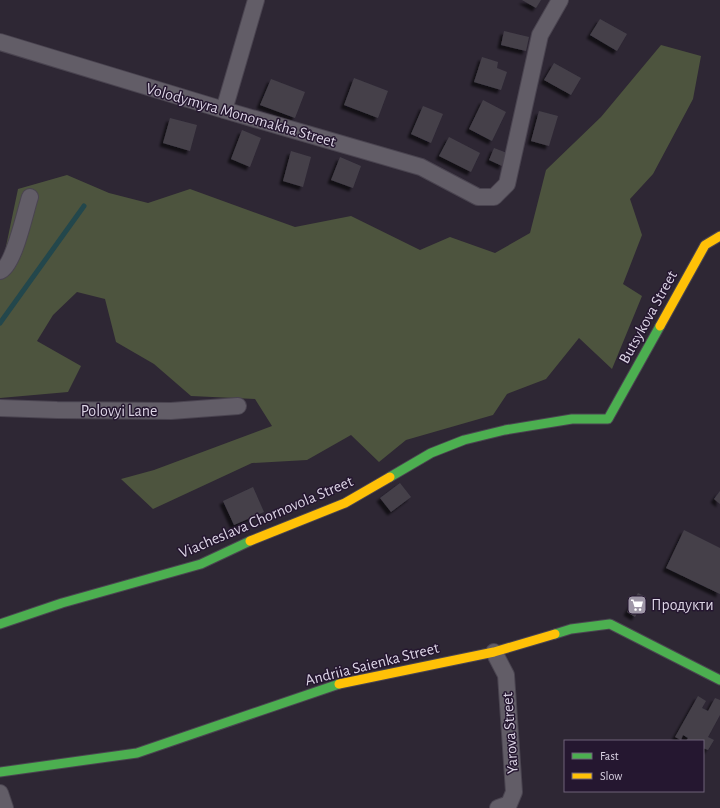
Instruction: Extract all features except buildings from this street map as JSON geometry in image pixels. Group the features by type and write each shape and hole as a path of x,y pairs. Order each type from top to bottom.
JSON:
{"street":[{"path":"224,110 256,0"},
{"name":"Volodymyra Monomakha Street","path":"0,42 224,110 421,167 478,197 494,197 507,184 540,35 560,0"},
{"path":"0,271 3,270 13,254 30,197"},
{"name":"Butsykova Street","path":"608,418 705,246 720,236"},
{"name":"Polovyi Lane","path":"0,408 171,411 238,406"},
{"name":"Viacheslava Chornovola Street","path":"0,624 62,603 200,564 265,534 345,503 431,453 464,440 505,430 572,419 590,420 608,418"},
{"name":"Andriia Saienka Street","path":"0,772 137,753 335,685 494,652 572,629 610,624 720,680"},
{"name":"Yarova Street","path":"494,652 506,675 514,792 509,804 498,808"},
{"path":"0,793 5,808"}],"green space":[{"path":"661,45 701,56 693,99 653,174 630,199 642,235 623,284 642,296 612,369 579,338 546,379 507,394 493,415 406,440 379,462 351,435 307,460 252,463 153,509 121,479 154,470 272,426 255,399 191,396 154,364 116,342 105,299 77,292 53,315 37,341 81,366 68,392 0,398 0,275 18,189 67,175 109,193 148,203 190,189 295,227 351,216 420,250 450,237 495,253 530,233 546,170 601,117"}],"waterway":[{"path":"0,323 84,206"}],"traffic: fast":[{"path":"390,477 431,453 464,440 505,430 572,419 608,419 660,326"},
{"path":"0,624 62,603 201,564 250,541"},
{"path":"555,634 571,629 610,624 720,680"},
{"path":"0,772 137,753 339,684"}],"traffic: slow":[{"path":"660,326 705,245 720,236"},
{"path":"250,541 345,503 390,477"},
{"path":"339,684 494,652 555,634"}],"place":[{"name":"Продукти","path":"637,605"}]}
